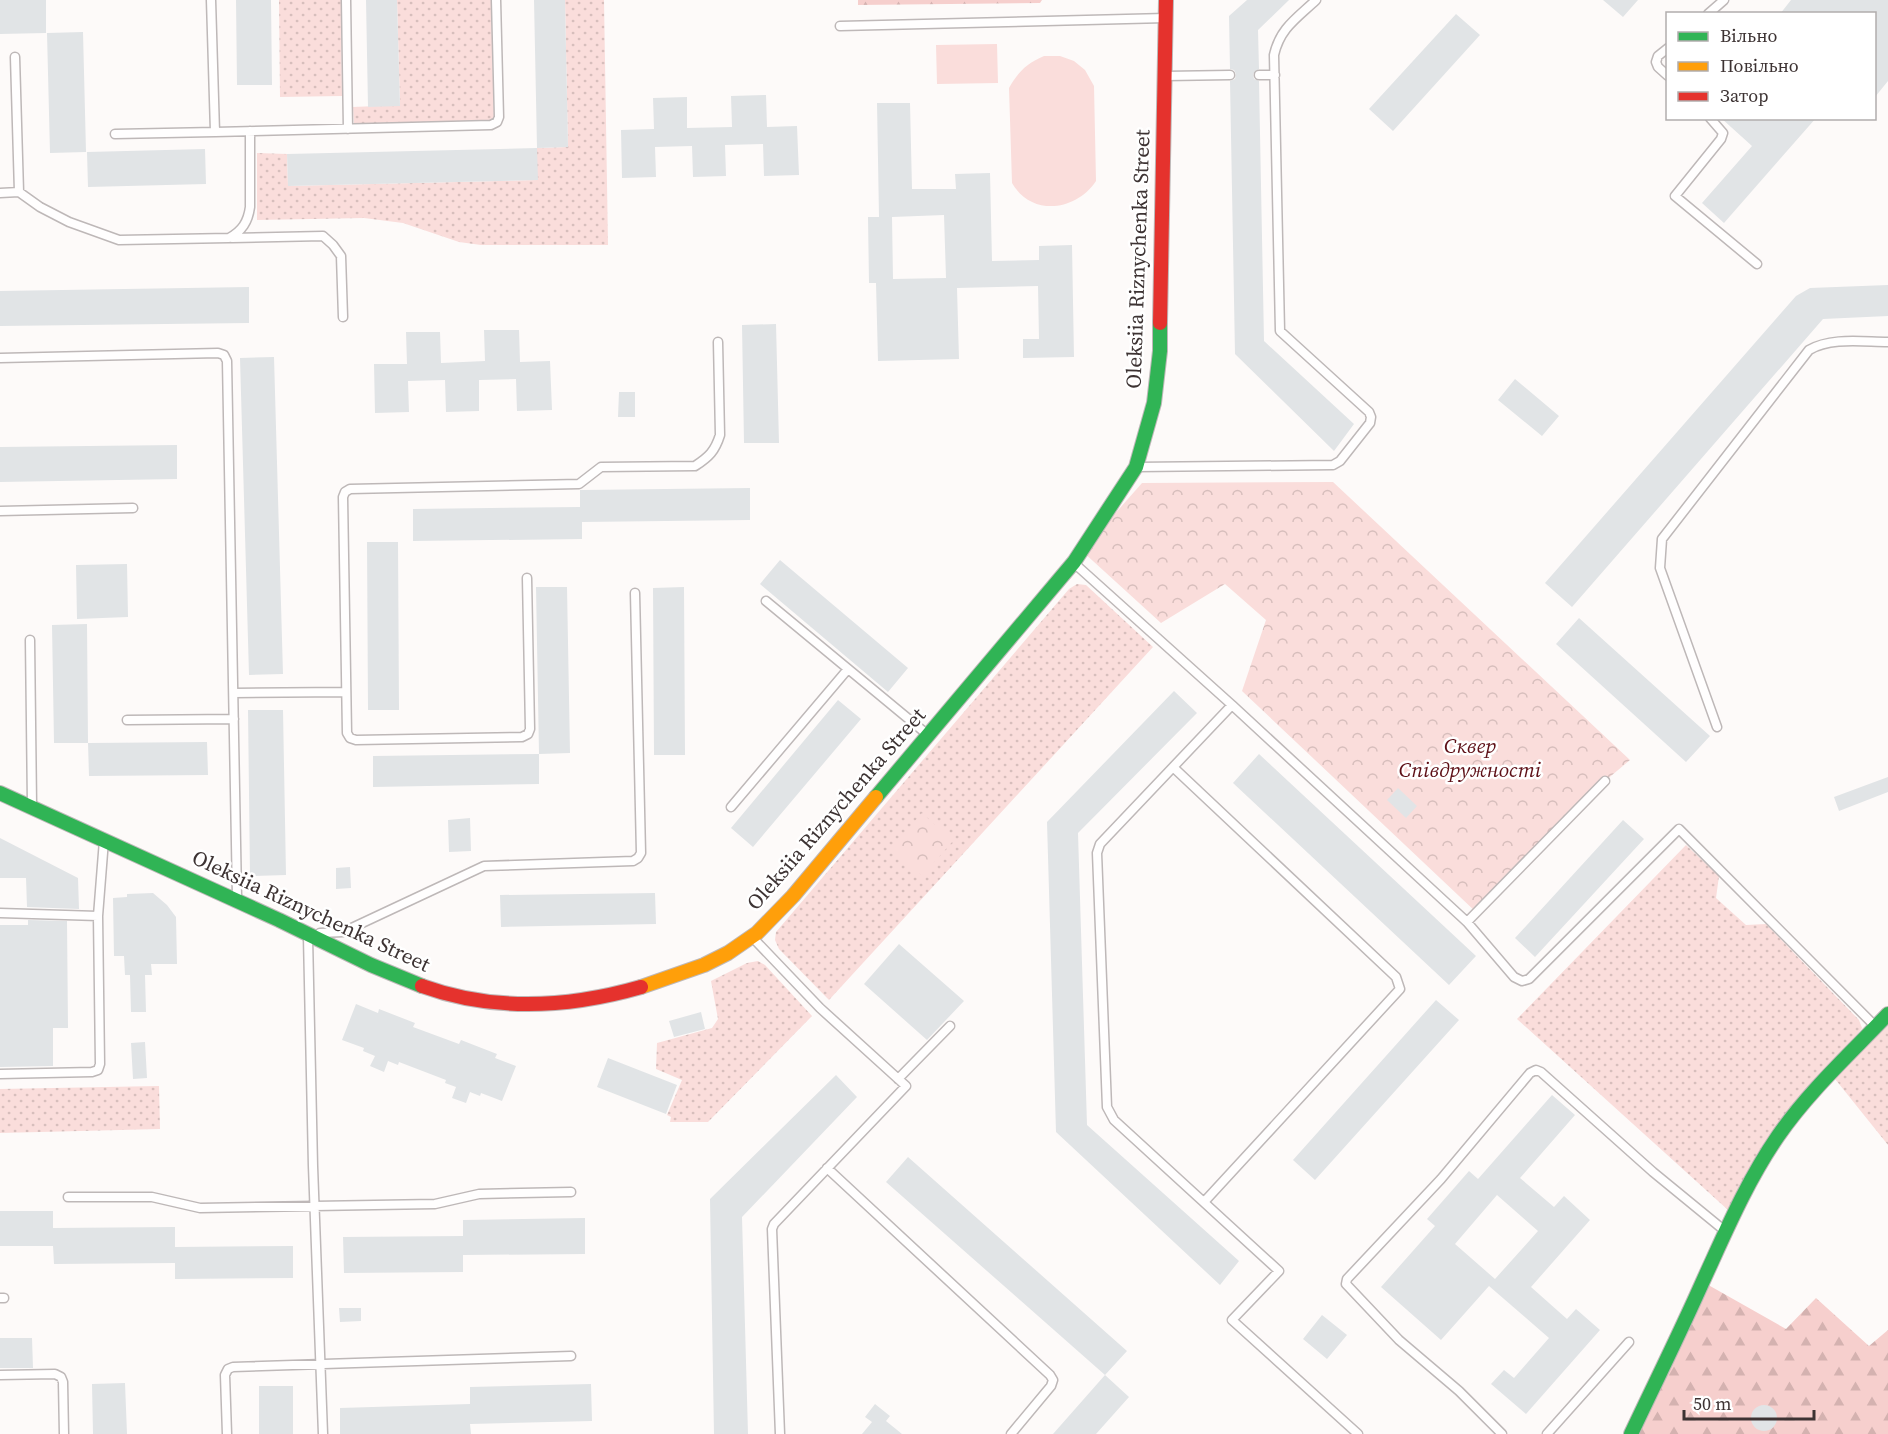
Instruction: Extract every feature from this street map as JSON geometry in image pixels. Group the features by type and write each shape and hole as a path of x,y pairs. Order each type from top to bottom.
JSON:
{"street":[{"name":"Oleksiia Riznychenka Street","path":"0,793 308,933 386,972 427,988 469,1000 520,1006 569,1004 627,991 699,969 752,937 793,896 1074,562 1136,467 1154,403 1160,351 1166,0"},
{"path":"1631,1434 1725,1231 1757,1170 1778,1136 1802,1104 1888,1014"}],"lane":[{"path":"211,0 215,132"},
{"path":"346,0 348,129"},
{"path":"115,134 491,125 497,122 499,117 496,0"},
{"path":"1136,467 1337,464 1370,423 1369,412 1280,331 1274,55 1283,30 1316,0"},
{"path":"1710,12 1724,0"},
{"path":"840,26 1166,18"},
{"path":"1666,50 1658,56 1656,62 1666,74"},
{"path":"15,57 19,192"},
{"path":"1166,76 1230,75"},
{"path":"1259,75 1275,75"},
{"path":"1712,120 1723,133 1721,139 1675,195 1757,264"},
{"path":"229,238 245,225 250,207 250,131"},
{"path":"0,193 19,192 40,207 69,222 119,240 323,236 341,256 343,317"},
{"path":"527,578 530,729 528,734 522,737 356,740 350,738 347,733 342,497 345,492 350,489 579,484 601,467 695,466 708,458 716,447 720,435 718,342"},
{"path":"1717,727 1660,568 1662,539 1809,351 1819,344 1888,342"},
{"path":"0,358 219,353 227,360 237,901"},
{"path":"0,510 133,508"},
{"path":"1074,562 1467,922 1514,977 1522,981 1528,979 1679,829 1875,1027"},
{"path":"323,1434 308,933 343,932 484,866 633,861 638,858 641,853 635,593"},
{"path":"766,601 929,735"},
{"path":"30,640 32,806"},
{"path":"731,807 848,669"},
{"path":"234,693 346,692"},
{"path":"1232,705 1174,768 1105,837 1097,853 1107,1107 1114,1120 1279,1271 1232,1320 1355,1433"},
{"path":"127,720 234,719"},
{"path":"1174,768 1388,969 1399,983 1400,989 1204,1202"},
{"path":"1467,922 1605,781"},
{"path":"0,1074 98,1070 100,1064 98,916 104,840"},
{"path":"0,913 98,916"},
{"path":"752,937 820,1008 906,1086 774,1224 772,1229 780,1434"},
{"path":"898,1079 950,1026"},
{"path":"1502,1434 1459,1391 1399,1340 1346,1284 1347,1280 1441,1179 1530,1073 1536,1070 1541,1072 1653,1172 1725,1231"},
{"path":"827,1168 1050,1375 1053,1380 1051,1386 1011,1434"},
{"path":"68,1197 152,1197 200,1208 435,1204 479,1194 572,1192"},
{"path":"1547,1434 1629,1342"},
{"path":"227,1434 225,1375 228,1369 233,1367 571,1356"},
{"path":"0,1375 55,1374 61,1377 64,1434"}],"green space":[{"path":"279,0 341,0 342,96 280,97"},
{"path":"397,0 491,0 494,120 354,125 353,107 400,105"},
{"path":"565,0 604,0 608,245 481,245 459,242 403,223 364,218 257,220 257,153 287,154 288,186 537,180 537,148 568,147"},
{"path":"858,0 1042,0 1040,3 858,5"},
{"path":"997,44 998,83 937,84 936,45"},
{"path":"1044,56 1060,56 1074,61 1085,70 1094,86 1096,181 1077,199 1054,206 1031,201 1012,183 1009,88 1023,69"},
{"name":"Сквер Співдружності","path":"1333,482 1630,760 1605,781 1477,913 1242,691 1266,620 1225,584 1161,623 1082,551 1142,483"},
{"path":"1077,584 1086,585 1153,647 829,1000 779,949 775,940 776,932 1069,589"},
{"path":"922,813 953,841 922,876 891,848"},
{"path":"1686,845 1719,876 1716,898 1746,925 1766,924 1859,1020 1862,1028 1728,1210 1517,1019"},
{"path":"758,961 765,965 812,1016 708,1122 670,1122 671,1117 667,1115 682,1080 656,1069 657,1043 712,1028 718,1019 711,981 747,963"},
{"path":"1888,1014 1888,1145 1831,1074"},
{"path":"159,1086 160,1129 0,1133 0,1089"},
{"path":"1703,1282 1786,1329 1816,1298 1869,1346 1888,1330 1888,1434 1631,1434"}],"building":[{"path":"0,0 46,0 46,33 0,34"},
{"path":"236,0 271,0 272,85 237,85"},
{"path":"366,0 397,0 400,106 368,107"},
{"path":"534,0 565,0 568,147 537,148"},
{"path":"1247,0 1289,0 1258,30 1259,69 1253,74 1254,79 1259,81 1264,341 1354,424 1334,451 1235,354 1230,81 1235,79 1236,74 1230,69 1229,16"},
{"path":"1603,0 1638,0 1623,17"},
{"path":"1791,0 1888,0 1888,81 1876,96 1876,12 1782,12"},
{"path":"1456,14 1480,35 1393,131 1369,109"},
{"path":"83,32 86,152 50,153 47,33"},
{"path":"766,95 767,127 797,126 799,175 764,176 763,144 725,145 726,176 693,177 692,146 655,147 656,177 622,178 621,130 654,129 653,98 687,97 687,128 732,127 731,96"},
{"path":"877,103 910,103 912,189 956,189 955,174 990,173 992,261 1039,260 1039,246 1072,245 1074,357 1023,358 1023,339 1039,339 1038,286 957,288 959,359 878,361 876,283 869,283 868,217 879,217","holes":["944,215 946,278 893,279 892,217"]},
{"path":"1723,120 1814,120 1724,223 1702,203 1752,146"},
{"path":"537,148 538,180 288,186 287,154"},
{"path":"205,149 206,184 88,187 87,152"},
{"path":"1888,285 1888,316 1823,319 1572,607 1545,583 1796,296 1810,288"},
{"path":"249,287 249,323 0,326 0,291"},
{"path":"776,324 779,443 744,443 742,325"},
{"path":"484,330 519,330 520,362 550,361 552,410 517,411 516,379 479,380 479,411 446,412 445,380 408,381 409,412 375,413 374,364 407,364 406,332 440,332 441,363 485,361"},
{"path":"274,357 283,674 249,675 240,358"},
{"path":"1515,379 1559,416 1542,436 1498,400"},
{"path":"619,392 635,392 635,417 618,417"},
{"path":"177,445 177,479 0,482 0,447"},
{"path":"750,488 750,520 582,522 582,539 413,541 413,509 580,507 580,490"},
{"path":"367,542 398,542 399,710 368,710"},
{"path":"780,560 908,668 888,692 760,584"},
{"path":"127,564 128,617 77,619 76,565"},
{"path":"536,587 567,587 570,753 539,754"},
{"path":"684,587 685,755 654,755 653,588"},
{"path":"1579,618 1710,736 1686,762 1556,644"},
{"path":"87,624 88,743 54,743 52,625"},
{"path":"1174,691 1197,713 1078,833 1087,1125 1239,1261 1220,1285 1056,1132 1047,822"},
{"path":"838,700 861,719 753,847 731,828"},
{"path":"248,710 283,710 286,875 250,876"},
{"path":"207,742 208,775 89,776 88,743"},
{"path":"539,754 539,784 373,787 373,756"},
{"path":"1259,754 1476,956 1449,985 1233,783"},
{"path":"1888,777 1888,792 1839,811 1834,797"},
{"path":"1398,788 1417,806 1406,818 1387,800"},
{"path":"470,818 471,851 449,852 448,820"},
{"path":"1623,820 1644,839 1535,957 1515,938"},
{"path":"0,838 78,878 79,909 27,907 26,878 0,878"},
{"path":"350,867 351,888 336,889 336,868"},
{"path":"153,893 167,905 176,917 177,964 151,964 152,975 145,975 146,1012 131,1012 130,975 125,975 124,956 114,956 113,898 127,897 127,894"},
{"path":"655,893 656,924 501,927 500,895"},
{"path":"28,920 67,921 68,1028 53,1028 53,1066 0,1067 0,925 28,925"},
{"path":"899,944 964,1001 927,1040 864,984"},
{"path":"1436,1000 1459,1020 1315,1180 1293,1160"},
{"path":"356,1004 378,1013 379,1009 415,1023 413,1027 459,1044 461,1040 497,1054 495,1058 516,1066 502,1101 481,1093 480,1096 470,1092 466,1103 452,1098 456,1087 445,1083 446,1080 399,1062 398,1065 388,1061 384,1072 370,1066 375,1056 363,1051 364,1048 342,1040"},
{"path":"701,1012 705,1029 674,1037 669,1021"},
{"path":"145,1042 147,1078 133,1079 131,1043"},
{"path":"608,1058 677,1085 666,1114 597,1087"},
{"path":"836,1075 857,1097 742,1217 748,1434 714,1434 710,1199"},
{"path":"1552,1095 1575,1115 1520,1178 1554,1207 1564,1196 1590,1220 1531,1287 1567,1319 1576,1309 1600,1330 1526,1414 1491,1384 1504,1370 1514,1378 1549,1338 1489,1286 1441,1340 1381,1287 1435,1226 1427,1219 1469,1171 1478,1179","holes":["1497,1195 1538,1231 1495,1279 1455,1244"]},
{"path":"908,1157 1127,1351 1105,1375 886,1182"},
{"path":"0,1211 53,1211 53,1228 175,1227 175,1247 293,1246 293,1278 175,1279 175,1263 54,1264 53,1246 0,1246"},
{"path":"585,1218 585,1254 463,1255 463,1272 344,1273 343,1237 463,1236 463,1220"},
{"path":"339,1308 361,1308 361,1321 340,1322"},
{"path":"1322,1315 1347,1335 1327,1359 1303,1339"},
{"path":"0,1338 32,1338 33,1368 0,1368"},
{"path":"1105,1375 1129,1397 1096,1434 1053,1434"},
{"path":"125,1383 127,1434 93,1434 92,1384"},
{"path":"591,1384 592,1421 470,1424 471,1434 340,1434 340,1408 470,1404 470,1387"},
{"path":"259,1386 293,1386 293,1434 259,1434"},
{"path":"875,1404 890,1416 886,1421 902,1434 862,1434 872,1422 865,1417"},
{"path":"1764,1405 1773,1409 1777,1418 1773,1427 1764,1431 1755,1427 1751,1418 1755,1409"}],"traffic: fast":[{"path":"876,797 1074,562 1136,467 1154,403 1160,351 1160,323"},
{"path":"0,793 279,920 371,965 422,986"},
{"path":"1631,1434 1738,1207 1767,1153 1803,1103 1888,1014"}],"traffic: slow":[{"path":"641,987 704,965 728,953 757,933 793,896 876,797"}],"traffic: jam":[{"path":"1160,323 1166,0"},
{"path":"422,986 476,1000 531,1004 586,999 641,987"}]}
